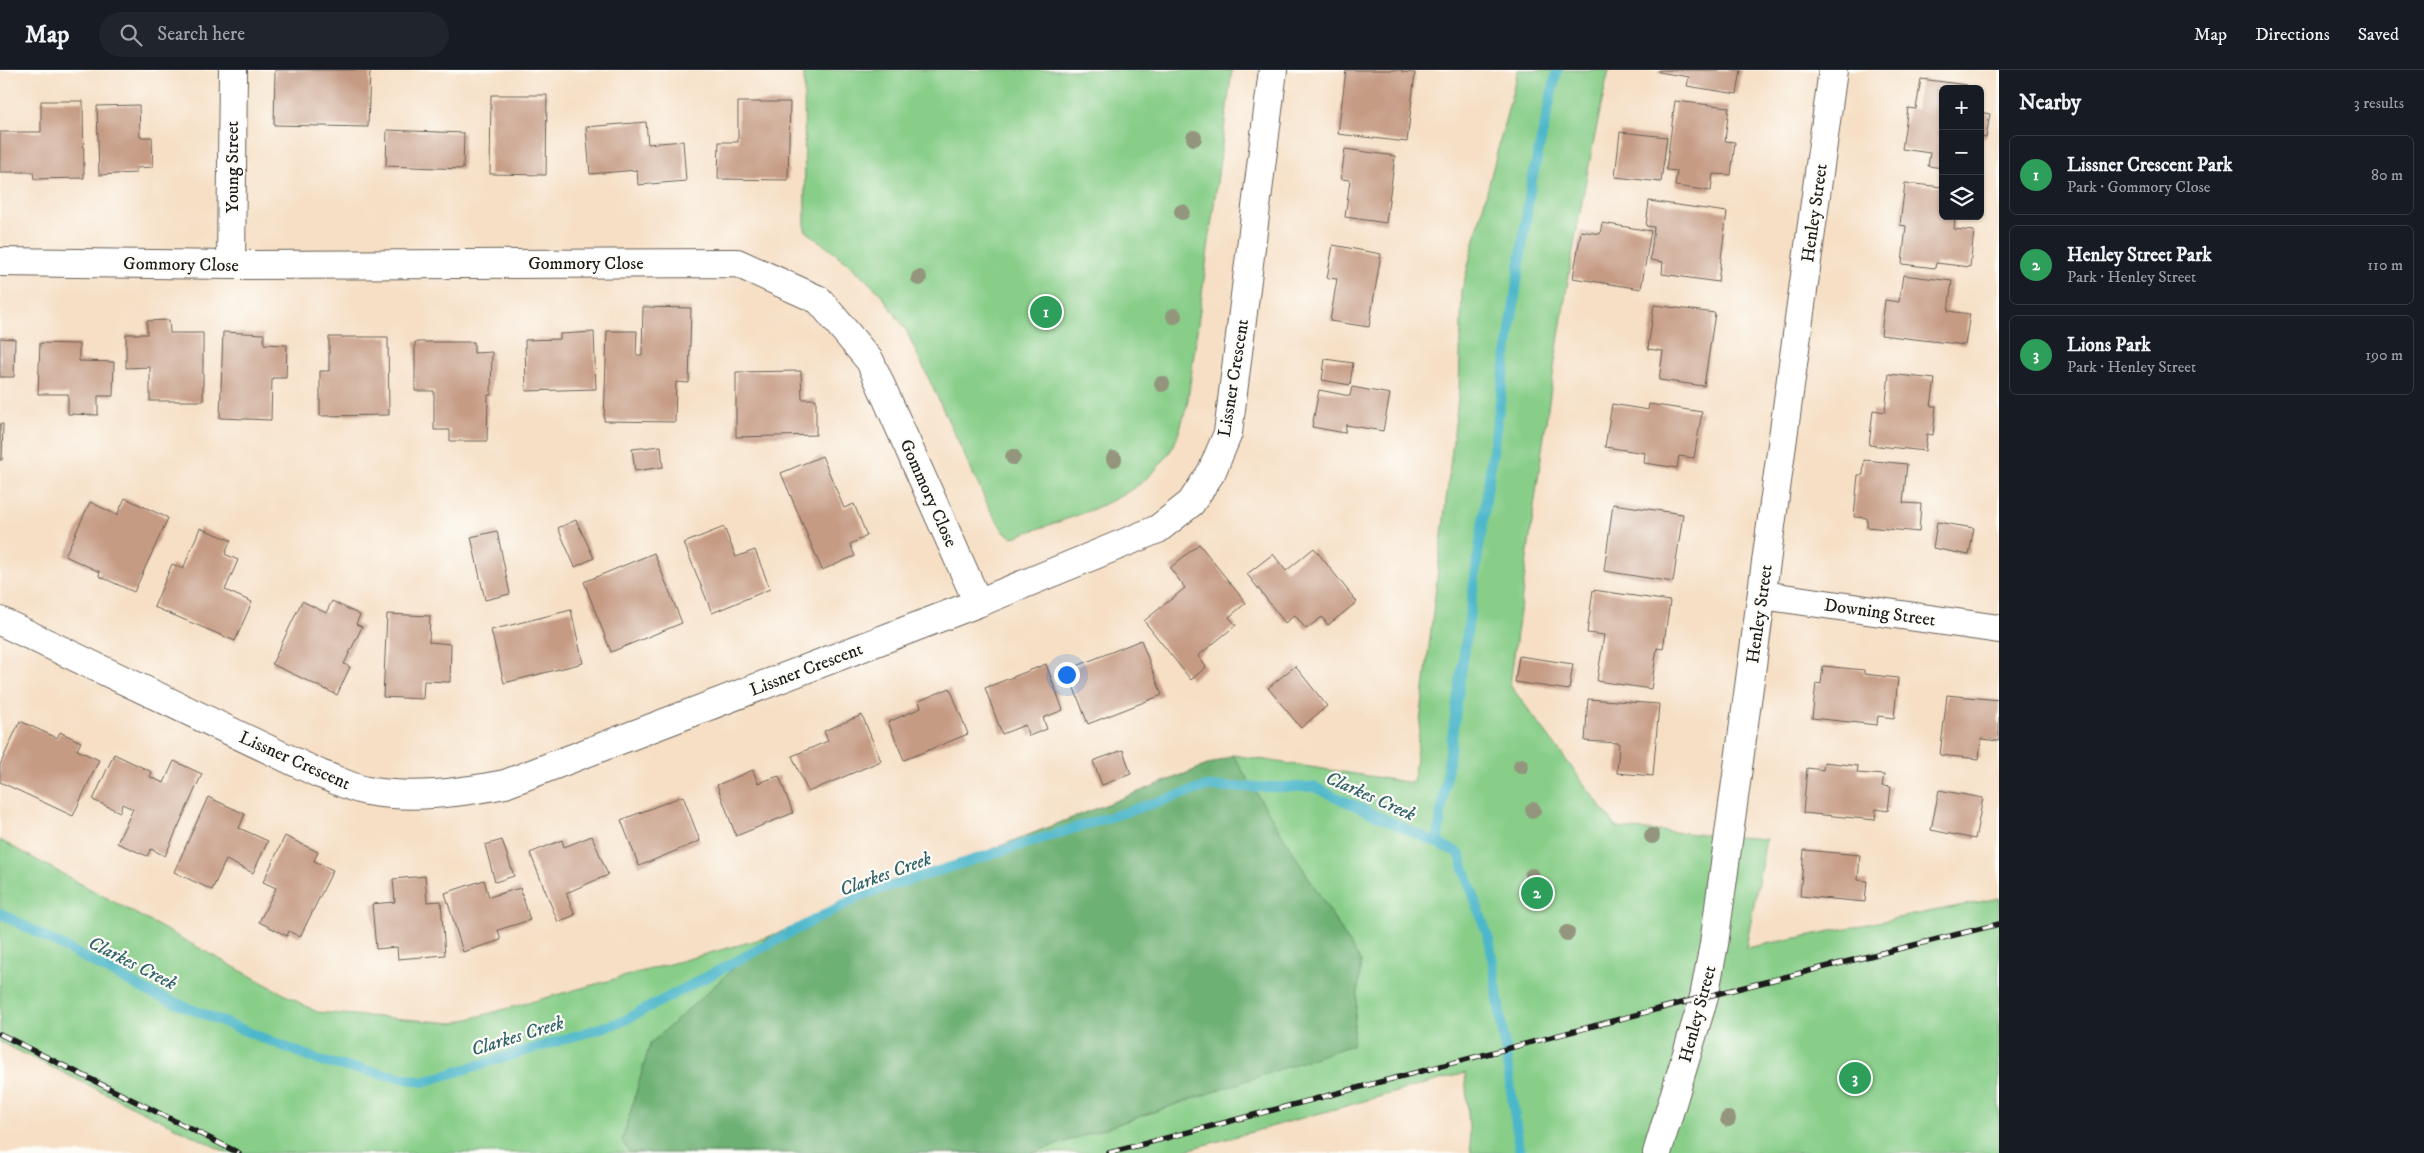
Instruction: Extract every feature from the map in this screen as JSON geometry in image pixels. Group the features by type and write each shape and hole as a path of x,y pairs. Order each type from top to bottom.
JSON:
{"street":[{"name":"Young Street","path":"231,265 233,70"},
{"name":"Lissner Crescent","path":"0,621 320,774 365,791 416,795 460,793 505,784 978,603 1158,530 1190,503 1212,471 1228,433 1272,70"},
{"name":"Henley Street","path":"1657,1153 1704,998 1718,916 1833,70"},
{"name":"Gommory Close","path":"0,262 231,265 737,263 819,300 870,361 978,603"},
{"name":"Downing Street","path":"1762,595 1999,629"}],"green space":[{"path":"804,70 1232,70 1187,406 1174,445 1157,468 1141,483 1122,496 1079,515 1014,537 1004,532 990,510 906,330 880,293 851,266 805,230"},
{"path":"1518,70 1609,70 1578,223 1565,299 1510,685 1617,828 1766,839 1746,948 1999,898 1999,1153 1471,1153 1465,1073 1176,1153 228,1153 0,1042 0,840 317,1012 454,1023 768,937 1233,755 1413,783 1459,390 1462,290"},
{"path":"1233,755 1361,962 1352,1045 1032,1153 630,1153 622,1141 650,1044 768,937"}],"building":[{"path":"275,70 370,70 368,127 274,125"},
{"path":"1346,70 1402,70 1402,72 1415,73 1407,142 1338,134"},
{"path":"1659,70 1741,70 1737,94 1687,86 1689,77 1659,72"},
{"path":"1921,79 1967,85 1939,85 1939,167 1928,166 1930,153 1902,149 1908,108 1916,109"},
{"path":"491,95 547,95 546,175 490,174"},
{"path":"41,101 83,101 84,178 34,179 33,172 0,172 0,132 41,132"},
{"path":"1675,101 1729,107 1725,141 1735,142 1731,175 1713,174 1711,191 1675,186 1677,171 1666,170"},
{"path":"738,102 790,102 788,180 718,179 719,142 738,142"},
{"path":"139,105 140,137 152,137 153,167 136,168 136,173 99,175 97,106"},
{"path":"1984,113 1990,114 1986,138 1984,138"},
{"path":"646,122 648,144 683,141 686,181 638,185 637,170 590,174 586,127"},
{"path":"387,130 464,133 463,169 386,166"},
{"path":"1620,132 1667,137 1661,182 1615,177"},
{"path":"1345,149 1395,156 1386,223 1345,217 1350,180 1341,179"},
{"path":"1905,183 1939,187 1939,220 1955,220 1954,229 1974,231 1970,267 1936,263 1935,268 1902,264 1906,226 1900,225"},
{"path":"1649,201 1727,212 1718,282 1662,274 1663,262 1650,260 1654,227 1646,226"},
{"path":"1602,223 1651,231 1641,289 1573,278 1581,231 1600,234"},
{"path":"1333,245 1381,254 1369,327 1330,321 1337,279 1327,278"},
{"path":"1903,275 1952,281 1948,311 1970,314 1965,345 1881,335 1885,300 1899,302"},
{"path":"1654,305 1715,313 1704,386 1659,380 1663,351 1648,349"},
{"path":"643,307 691,308 689,383 676,382 675,422 604,421 607,331 637,331 636,355 642,355"},
{"path":"169,320 170,333 203,333 203,401 150,401 150,367 126,368 126,334 147,334 147,321"},
{"path":"223,332 264,334 264,344 287,345 286,378 272,378 271,420 220,418"},
{"path":"594,332 596,389 526,391 525,340 560,339 560,334"},
{"path":"329,337 388,337 389,415 320,416 320,371 329,371"},
{"path":"0,338 15,339 14,377 0,377"},
{"path":"415,342 474,342 474,353 492,352 491,395 488,395 487,441 450,441 450,430 434,430 434,391 415,391"},
{"path":"40,343 79,344 79,361 114,362 113,396 98,396 98,415 68,414 68,394 38,394"},
{"path":"1325,359 1353,363 1350,385 1322,380"},
{"path":"801,371 802,399 816,399 816,435 736,437 736,372"},
{"path":"1889,374 1935,379 1931,406 1936,406 1933,435 1927,434 1925,451 1869,445 1873,410 1885,412"},
{"path":"1352,387 1390,394 1383,431 1346,425 1345,433 1312,427 1319,390 1350,396"},
{"path":"1612,404 1648,410 1649,404 1702,412 1694,458 1679,456 1677,468 1644,463 1645,453 1605,447"},
{"path":"0,424 3,424 2,460 0,460"},
{"path":"661,446 663,467 635,471 632,449"},
{"path":"822,456 844,508 854,504 867,536 850,544 855,556 822,570 781,473"},
{"path":"1864,460 1907,464 1903,503 1921,504 1919,532 1867,527 1867,518 1854,517 1858,475 1863,475"},
{"path":"125,498 168,518 134,592 99,576 100,572 65,556 90,502 117,515"},
{"path":"1613,504 1683,514 1673,582 1604,571"},
{"path":"576,520 594,558 575,567 558,528"},
{"path":"1937,522 1974,528 1969,555 1933,548"},
{"path":"724,527 736,557 755,550 770,589 712,613 684,543"},
{"path":"200,528 231,540 225,554 238,560 225,590 252,602 235,641 154,607 172,564 183,569"},
{"path":"497,531 510,594 485,600 471,537"},
{"path":"1199,544 1246,603 1229,617 1236,625 1198,656 1206,667 1191,680 1144,621 1185,588 1170,568"},
{"path":"1314,548 1357,602 1328,625 1322,617 1306,629 1295,615 1285,623 1247,574 1273,554 1286,571"},
{"path":"654,553 682,623 611,652 584,582"},
{"path":"1593,590 1670,601 1663,649 1657,648 1651,689 1597,681 1604,635 1587,633"},
{"path":"302,601 326,613 332,601 360,615 356,624 362,627 344,664 350,667 337,695 272,664"},
{"path":"571,610 583,663 504,683 491,630"},
{"path":"387,614 430,616 429,642 451,644 450,682 424,681 423,699 383,697"},
{"path":"1141,640 1162,695 1088,724 1067,670"},
{"path":"1519,656 1573,664 1569,690 1515,682"},
{"path":"1046,664 1063,710 1043,718 1047,729 1029,736 1025,725 1002,734 985,688"},
{"path":"1295,666 1327,706 1301,728 1268,688"},
{"path":"1823,666 1864,670 1864,674 1898,678 1894,718 1878,716 1877,725 1812,718 1816,683 1821,684"},
{"path":"950,688 968,734 904,760 888,722 921,708 919,701"},
{"path":"1947,695 1999,700 1999,741 1981,739 1979,759 1940,755"},
{"path":"1588,699 1659,704 1653,776 1617,773 1619,743 1585,741"},
{"path":"862,715 881,761 808,792 792,756 828,741 824,731"},
{"path":"20,721 57,738 60,732 81,742 77,750 99,760 73,816 0,782 0,765"},
{"path":"1123,750 1131,774 1102,785 1093,761"},
{"path":"114,754 152,772 150,777 164,783 174,761 202,774 165,856 151,849 147,856 117,843 133,809 122,804 120,812 93,800"},
{"path":"1824,762 1858,766 1857,773 1884,775 1882,786 1891,787 1888,811 1876,809 1875,820 1803,813 1807,768 1823,770"},
{"path":"753,770 758,783 779,776 793,813 736,836 717,785"},
{"path":"1939,790 1983,798 1975,839 1931,830"},
{"path":"683,796 700,841 639,866 621,820"},
{"path":"208,797 245,814 239,828 268,841 253,873 226,860 212,890 174,872"},
{"path":"285,836 318,852 314,861 333,870 300,937 289,931 287,936 259,922 276,888 263,882"},
{"path":"592,836 608,875 566,893 575,915 558,922 530,853 562,840 564,847"},
{"path":"502,840 514,876 495,882 485,845"},
{"path":"1804,850 1860,855 1858,880 1867,881 1865,902 1800,896"},
{"path":"425,876 427,902 441,901 445,955 398,959 397,947 376,949 372,904 395,902 393,879"},
{"path":"484,880 489,897 520,888 530,920 498,930 501,940 463,952 445,893"}],"waterway":[{"path":"1437,843 1531,184 1557,70"},
{"name":"Clarkes Creek","path":"0,913 151,993 323,1062 423,1082 621,1022 862,895 1205,787 1314,787 1459,853 1490,943 1520,1153"}],"railway":[{"path":"1109,1153 1704,997 1999,924"},
{"path":"0,1034 239,1153"}],"place":[{"name":"Lissner Crescent Park","path":"1046,312"},
{"name":"Henley Street Park","path":"1537,893"},
{"name":"Lions Park","path":"1855,1078"}]}
